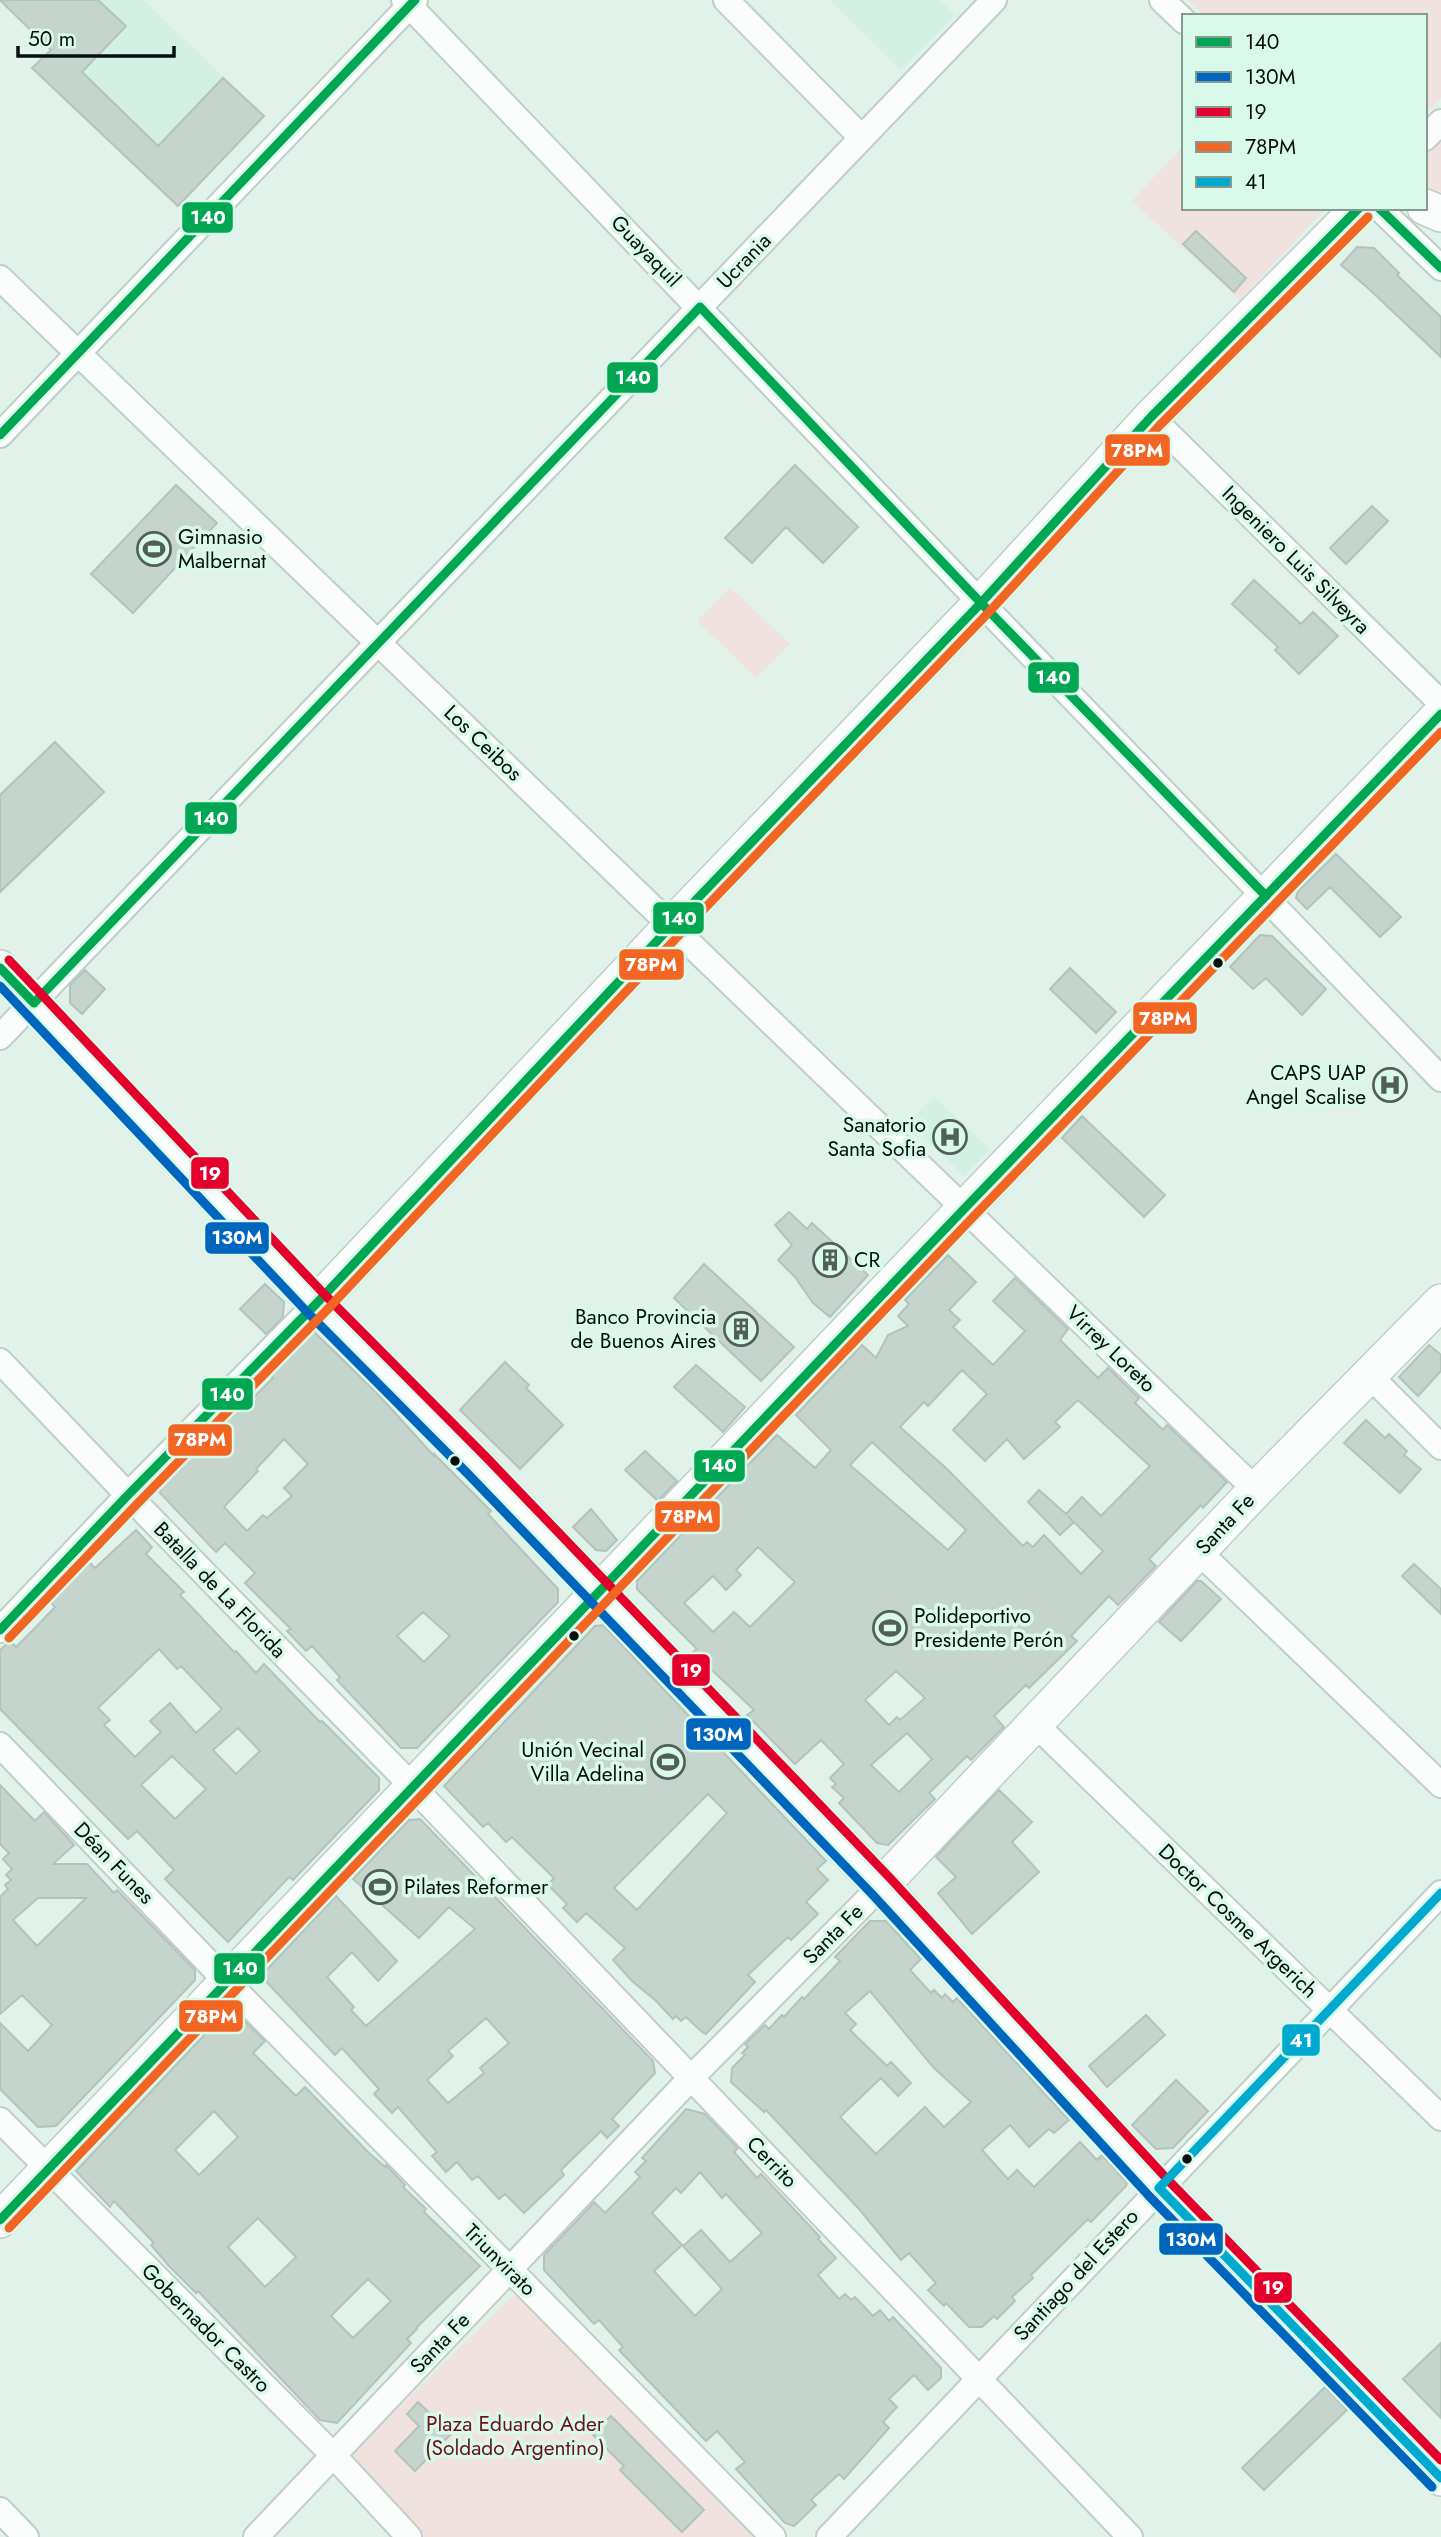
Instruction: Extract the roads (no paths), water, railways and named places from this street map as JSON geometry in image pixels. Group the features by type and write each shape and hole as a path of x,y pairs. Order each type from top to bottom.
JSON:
{"street":[{"path":"726,0 862,138"},
{"name":"Ucrania","path":"0,1037 994,0"},
{"path":"1162,0 1182,19"},
{"path":"0,435 410,2"},
{"name":"Guayaquil","path":"410,2 981,603 1441,1079"},
{"path":"1427,136 1441,122"},
{"path":"0,1630 316,1304 672,925 981,603 1151,417 1357,210"},
{"path":"1381,210 1441,268"},
{"name":"Los Ceibos","path":"0,278 965,1208"},
{"name":"Ingeniero Luis Silveyra","path":"1151,417 1441,703"},
{"path":"0,2220 965,1208 1441,714"},
{"path":"0,968 316,1304 600,1593 881,1886 1159,2188 1441,2478"},
{"name":"Virrey Loreto","path":"965,1208 1256,1490"},
{"name":"Santa Fe","path":"256,2537 691,2078 881,1886 1256,1490 1441,1302"},
{"name":"Batalla de La Florida","path":"0,1361 413,1787"},
{"path":"1368,1374 1441,1447"},
{"path":"1199,1552 1441,1785"},
{"name":"Doctor Cosme Argerich","path":"1035,1724 1441,2118"},
{"name":"Déan Funes","path":"0,1745 227,1982"},
{"name":"Cerrito","path":"413,1787 1130,2537"},
{"name":"Santiago del Estero","path":"829,2537 1441,1893"},
{"name":"Triunvirato","path":"227,1982 773,2537"},
{"name":"Gobernador Castro","path":"0,2120 333,2455 410,2537"},
{"path":"0,2510 26,2537"}],"place":[{"name":"Gimnasio Malbernat","path":"154,549"},
{"name":"CAPS UAP Angel Scalise","path":"1390,1085"},
{"name":"Sanatorio Santa Sofia","path":"950,1137"},
{"name":"CR","path":"830,1260"},
{"name":"Banco Provincia de Buenos Aires","path":"741,1329"},
{"name":"Polideportivo Presidente Perón","path":"890,1628"},
{"name":"Unión Vecinal Villa Adelina","path":"668,1762"},
{"name":"Pilates Reformer","path":"380,1887"}],"park label":[{"name":"Plaza Eduardo Ader (Soldado Argentino)","path":"515,2436"}]}
